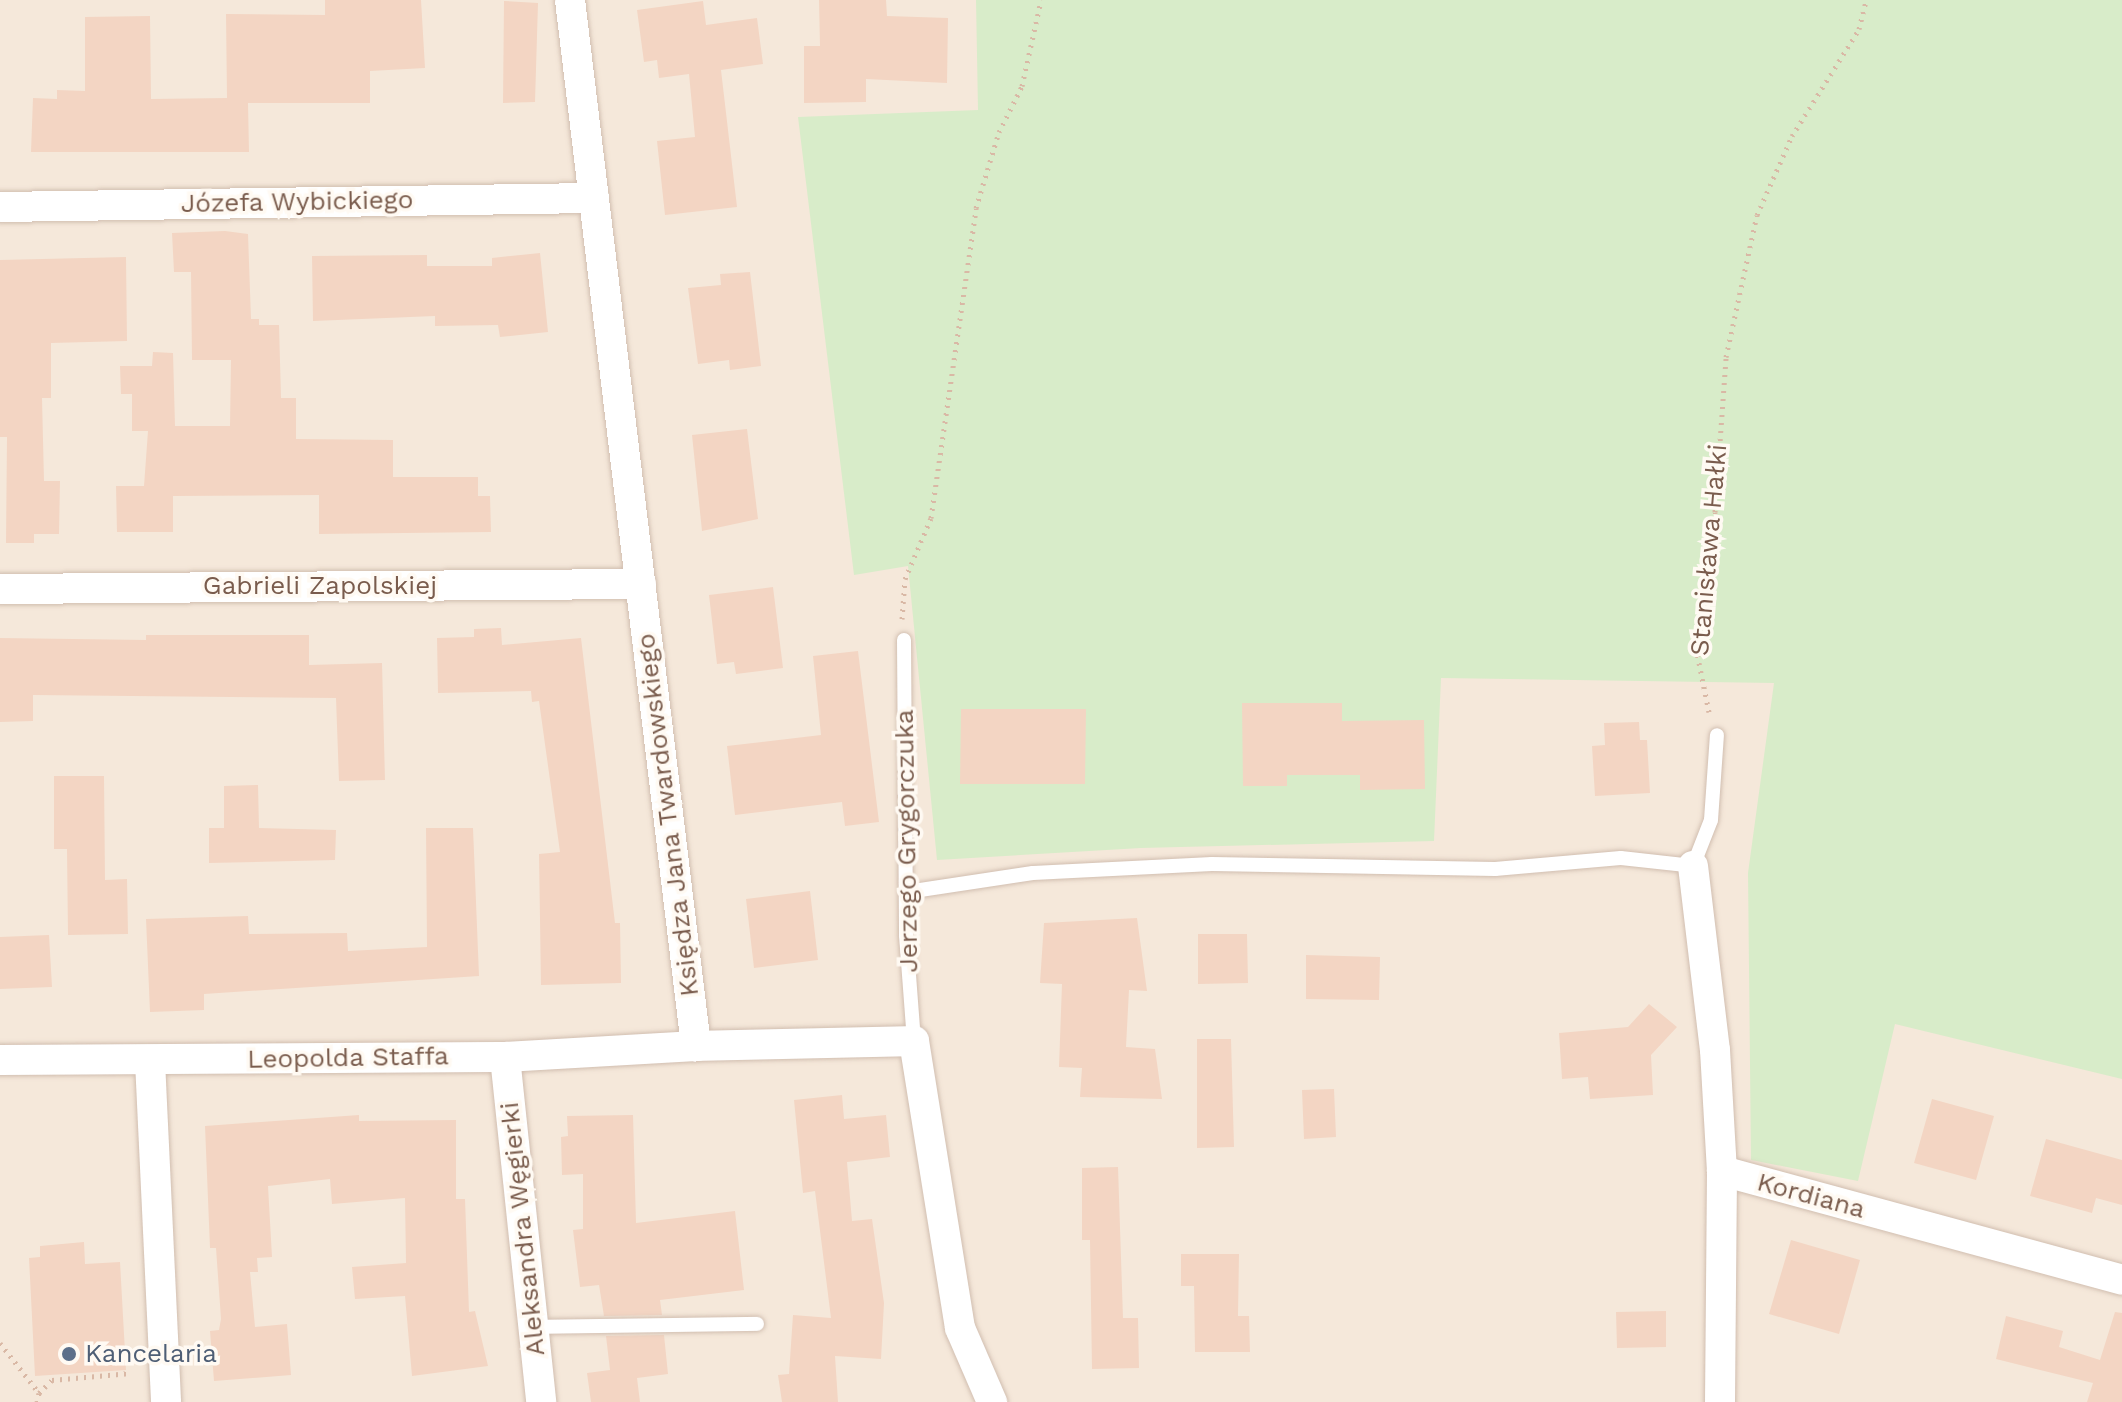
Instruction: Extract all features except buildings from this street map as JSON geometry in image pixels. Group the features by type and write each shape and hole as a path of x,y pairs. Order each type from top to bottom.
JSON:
{"street":[{"name":"Księdza Jana Twardowskiego","path":"570,0 696,1046"},
{"name":"Józefa Wybickiego","path":"0,207 594,198"},
{"name":"Gabrieli Zapolskiej","path":"0,589 641,584"},
{"path":"1693,866 1715,1050 1722,1171"},
{"path":"696,1046 914,1041 960,1328 992,1402"},
{"name":"Leopolda Staffa","path":"0,1060 505,1057 696,1046"},
{"name":"Aleksandra Węgierki","path":"505,1057 541,1402"},
{"path":"150,1061 166,1402"},
{"name":"Kordiana","path":"1720,1402 1722,1171 2122,1280"}],"lane":[{"name":"Jerzego Grygorczuka","path":"904,640 907,892 914,1041"},
{"path":"907,892 1033,873 1212,864 1495,869 1621,858 1693,866 1711,820 1717,735"},
{"path":"533,1327 757,1324"}],"path":[{"path":"904,640 905,579 931,518 976,208 999,132 1022,86 1041,0"},
{"name":"Stanisława Hałki","path":"1717,735 1696,648 1715,512 1726,357 1757,215 1792,136 1859,29 1866,0"},
{"path":"0,1343 39,1393"},
{"path":"37,1402 39,1393 52,1380 143,1370"}],"shaded area":[{"path":"0,0 2122,0 2122,1402 0,1402"}],"green space":[{"path":"976,0 2122,0 2122,1079 1895,1024 1858,1181 1751,1160 1748,873 1774,683 1441,678 1434,841 1141,848 937,860 908,566 854,575 798,117 978,110"}],"place":[{"name":"Kancelaria","path":"69,1354"}]}
